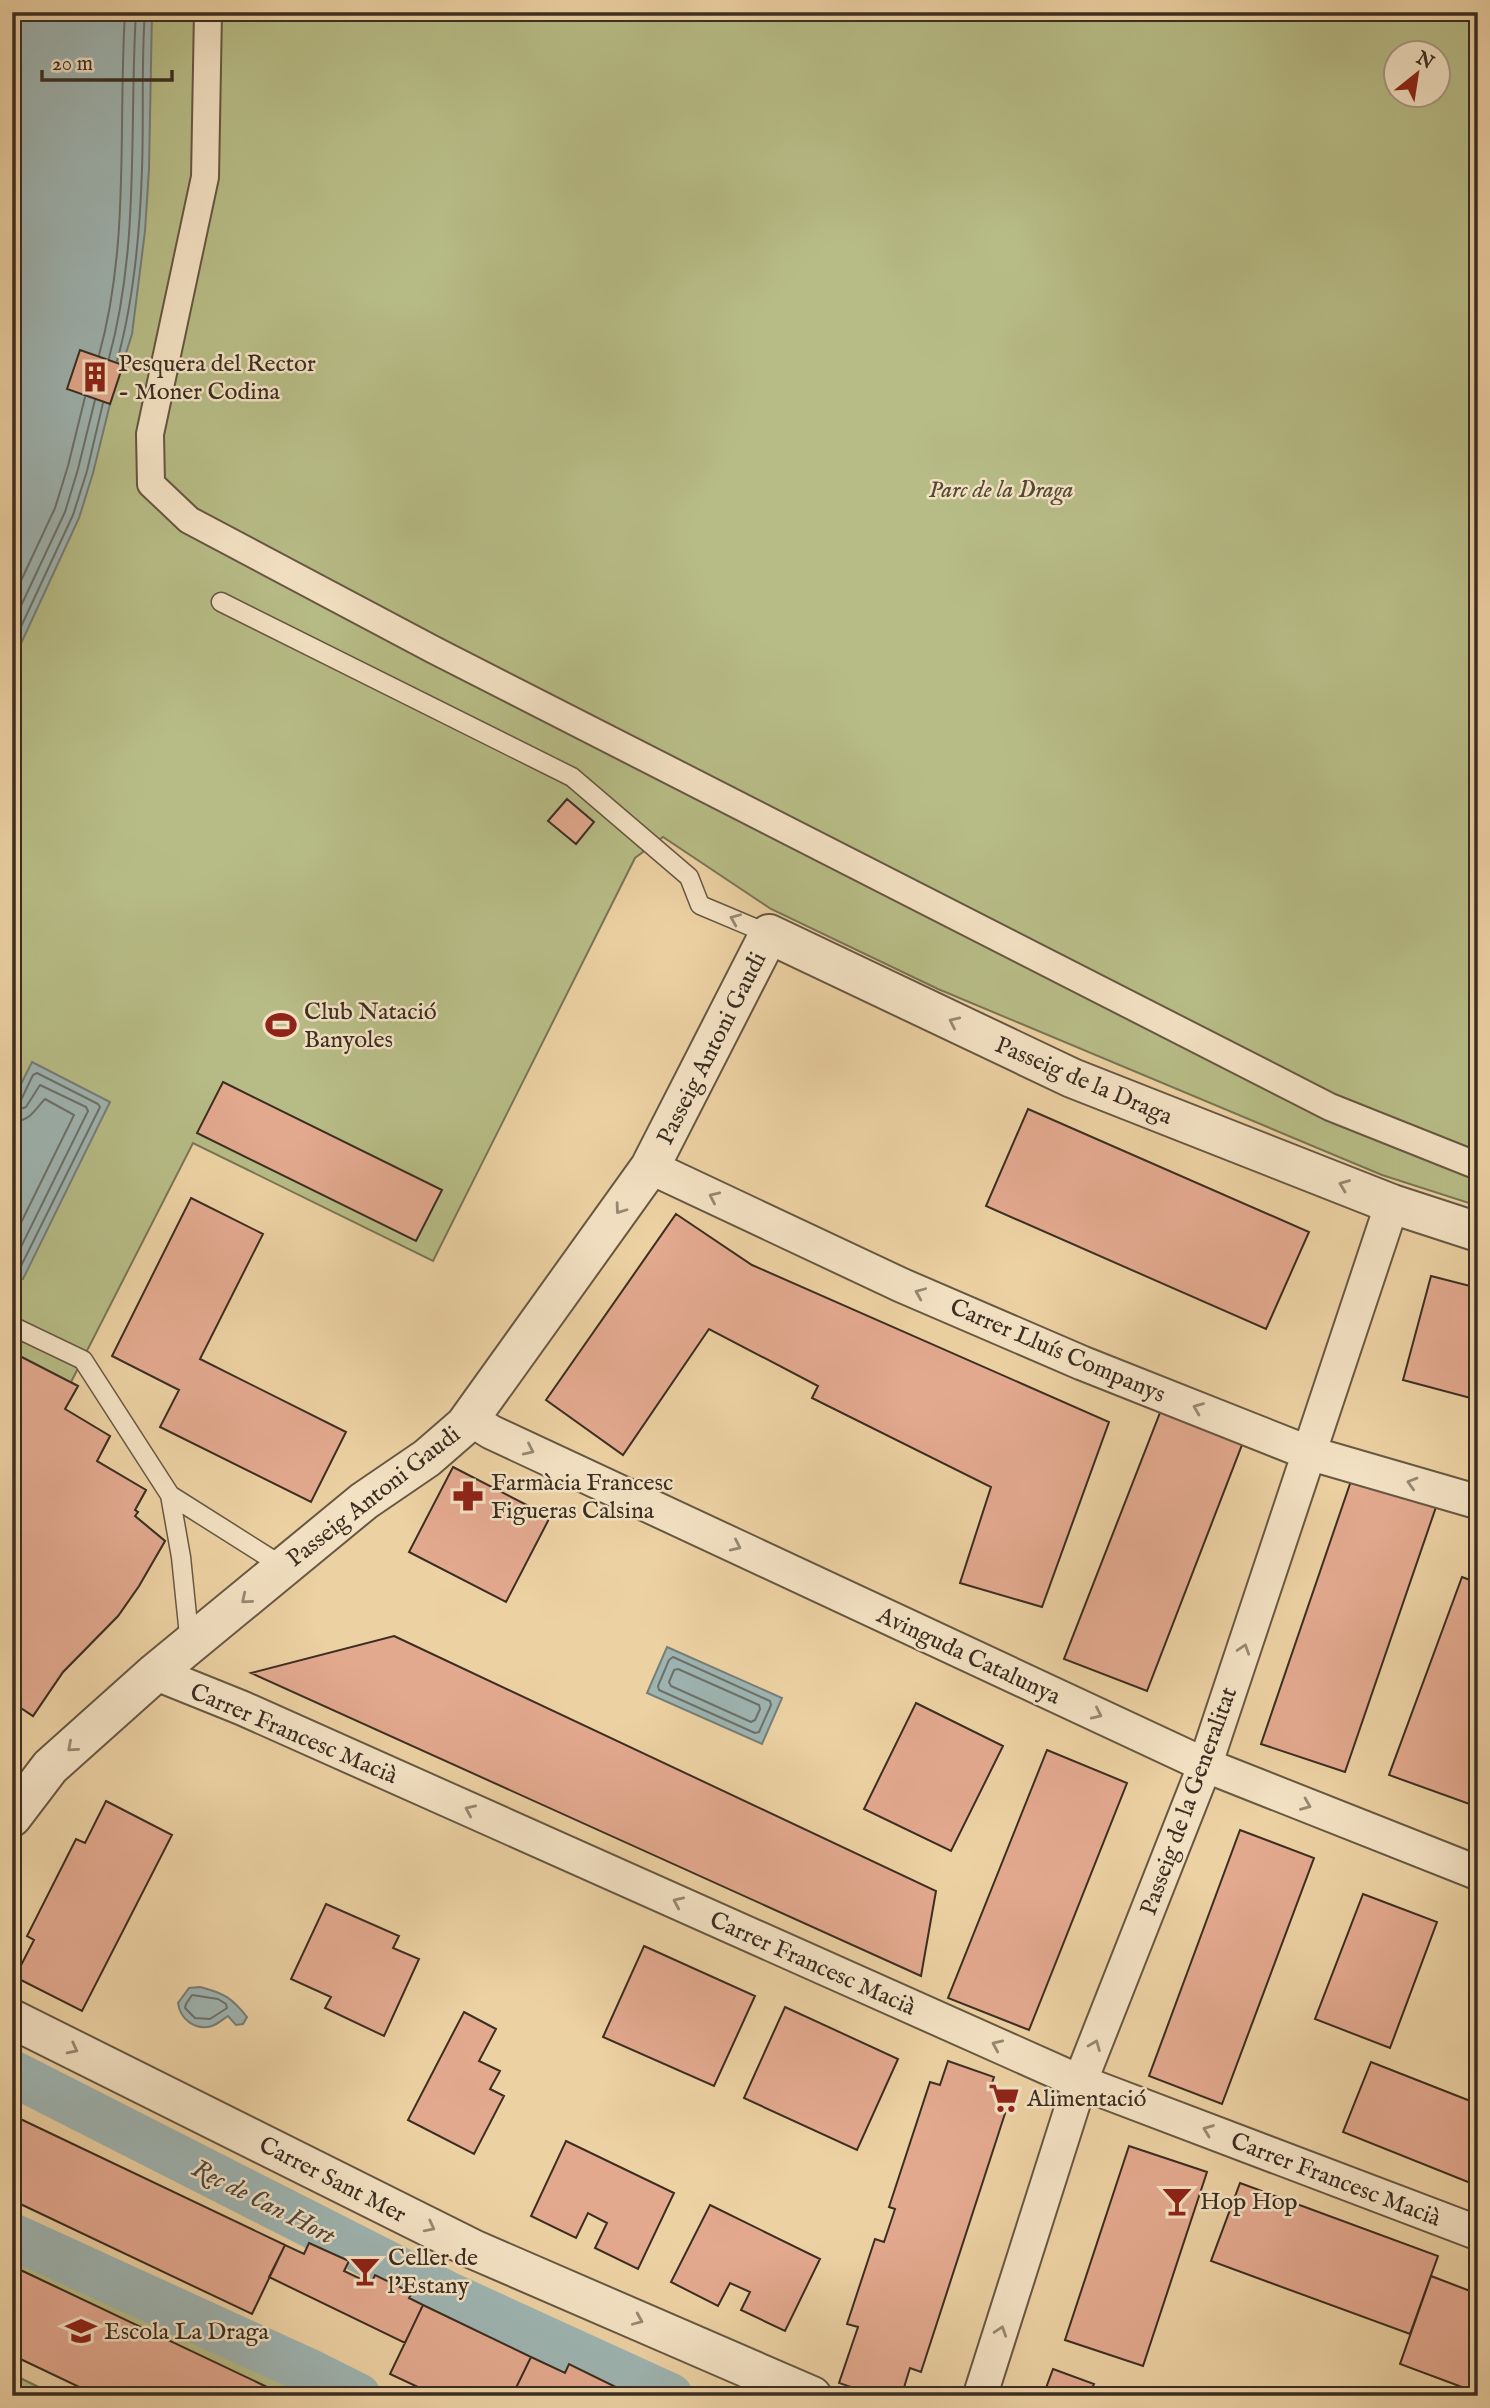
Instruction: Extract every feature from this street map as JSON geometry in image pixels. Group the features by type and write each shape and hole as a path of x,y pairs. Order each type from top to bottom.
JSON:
{"street":[{"path":"208,12 205,177 150,434 151,485 188,520 434,650 1330,1107 1478,1166"},
{"name":"Passeig Antoni Gaudi","path":"12,1817 50,1766 155,1674 365,1501 427,1458 465,1425 650,1167 769,934"},
{"name":"Passeig de la Draga","path":"769,934 1072,1078 1392,1204 1478,1232"},
{"name":"Carrer Lluís Companys","path":"650,1167 925,1295 1082,1363 1309,1453 1478,1502"},
{"name":"Passeig de la Generalitat","path":"980,2396 1080,2082 1205,1765 1392,1204"},
{"name":"Avinguda Catalunya","path":"469,1418 503,1438 1205,1765 1478,1873"},
{"name":"Carrer Francesc Macià","path":"155,1674 254,1714 1080,2082 1478,2233"},
{"name":"Carrer Sant Mer","path":"12,2019 475,2249 812,2396"}],"lane":[{"name":"Passeig de la Draga","path":"222,602 572,776 690,877 700,905 769,934"},
{"path":"12,1326 83,1360 170,1495 181,1558 190,1645"},
{"path":"170,1495 284,1567"}],"green space":[{"name":"Parc de la Draga","path":"140,12 1478,12 1478,1206 1382,1175 938,989 771,909 663,837 635,858 433,1261 193,1143 71,1382 78,1386 65,1409 110,1436 97,1461 146,1490 135,1510 138,1512 135,1516 165,1541 118,1616 63,1672 33,1716 18,1706 12,1708 12,600"},
{"path":"12,2227 371,2396 286,2396 12,2266"},
{"path":"12,2374 57,2396 12,2396"}],"water":[{"path":"12,12 152,12 149,169 145,231 132,334 79,518 12,663"},
{"path":"32,1062 110,1102 23,1279 12,1274 12,1102"},
{"path":"667,1647 782,1698 762,1744 647,1693"},
{"path":"200,1987 221,1994 237,2005 247,2017 243,2024 236,2025 228,2016 214,2025 200,2027 185,2019 178,2003 189,1988"}],"building":[{"name":"Pesquera del Rector - Moner Codina","path":"80,350 123,365 110,404 67,389"},
{"path":"567,799 594,822 576,844 548,821"},
{"path":"223,1082 442,1190 416,1241 197,1133"},
{"path":"1028,1109 1309,1232 1266,1329 986,1206"},
{"path":"191,1198 263,1234 200,1359 346,1432 311,1502 160,1427 179,1390 112,1356"},
{"path":"676,1214 752,1265 1109,1422 1042,1607 960,1583 991,1487 812,1398 818,1386 709,1329 623,1455 546,1400"},
{"path":"1431,1276 1478,1288 1478,1400 1403,1380"},
{"path":"12,1352 78,1386 65,1409 110,1436 97,1461 146,1490 135,1510 138,1512 135,1516 165,1541 118,1616 63,1672 33,1716 18,1706 12,1708"},
{"path":"1163,1405 1245,1437 1147,1691 1064,1659"},
{"path":"453,1467 550,1517 506,1602 409,1552"},
{"path":"1352,1478 1436,1507 1345,1772 1261,1744"},
{"path":"1462,1577 1478,1583 1478,1799 1475,1806 1389,1775"},
{"path":"394,1636 936,1891 921,1976 251,1673"},
{"path":"916,1703 1003,1746 951,1851 864,1809"},
{"path":"1047,1750 1127,1783 1029,2030 948,1998"},
{"path":"106,1801 172,1835 82,2011 15,1977 34,1940 27,1936 76,1839 85,1843"},
{"path":"1240,1830 1314,1858 1222,2104 1149,2076"},
{"path":"1363,1894 1437,1922 1390,2048 1315,2019"},
{"path":"326,1904 399,1936 393,1948 419,1959 384,2036 325,2008 331,1997 291,1979"},
{"path":"644,1946 755,1996 714,2086 603,2037"},
{"path":"785,2007 898,2059 857,2150 744,2098"},
{"path":"464,2012 496,2029 479,2061 500,2071 490,2089 504,2096 474,2154 408,2120"},
{"path":"948,2061 994,2077 991,2086 1012,2092 921,2372 910,2368 902,2394 890,2390 888,2396 877,2396 839,2383 858,2327 847,2324 875,2239 884,2242 895,2209 889,2207 930,2082 940,2085"},
{"path":"1371,2062 1478,2104 1478,2186 1343,2132"},
{"path":"12,2115 285,2245 252,2314 12,2200"},
{"path":"566,2141 674,2193 638,2269 595,2248 607,2223 588,2213 576,2238 531,2216"},
{"path":"1129,2146 1207,2172 1143,2366 1065,2340"},
{"path":"1240,2183 1438,2256 1410,2334 1211,2261"},
{"path":"710,2205 820,2259 785,2331 741,2310 750,2292 730,2283 718,2306 671,2282"},
{"path":"309,2243 349,2261 344,2271 371,2284 375,2275 412,2293 409,2298 423,2305 405,2343 269,2277 285,2245 304,2254"},
{"name":"Escola La Draga","path":"12,2266 286,2396 98,2396 12,2355"},
{"path":"1431,2276 1478,2294 1478,2393 1400,2364"},
{"path":"423,2305 531,2357 512,2396 437,2396 390,2374"},
{"path":"531,2357 565,2373 569,2364 634,2396 512,2396"},
{"path":"1053,2369 1094,2384 1091,2390 1106,2396 1043,2396"}],"waterway":[{"name":"Rec de Can Hort","path":"12,2073 449,2295 670,2396"},
{"path":"12,2236 358,2396"}],"place":[{"name":"Pesquera del Rector - Moner Codina","path":"95,377"},
{"name":"Club Natació Banyoles","path":"281,1025"},
{"name":"Farmàcia Francesc Figueras Calsina","path":"468,1496"},
{"name":"Alimentació","path":"1004,2098"},
{"name":"Hop Hop","path":"1177,2201"},
{"name":"Celler de l'Estany","path":"365,2271"},
{"name":"Escola La Draga","path":"81,2331"}]}
